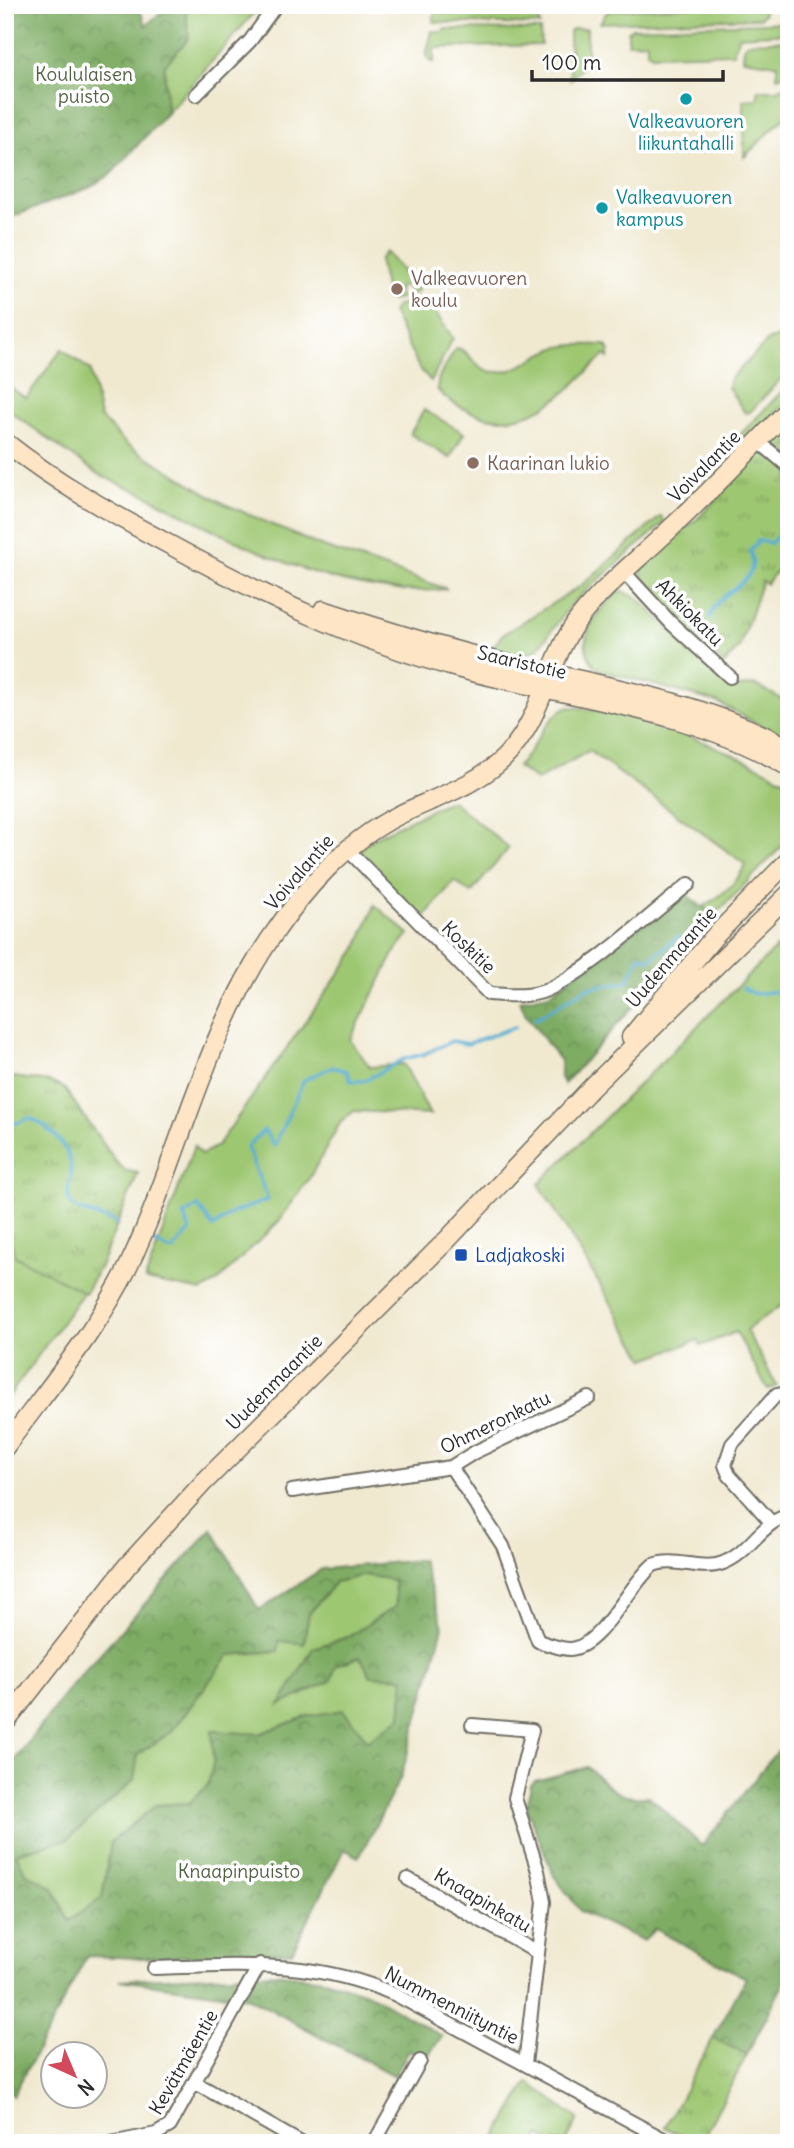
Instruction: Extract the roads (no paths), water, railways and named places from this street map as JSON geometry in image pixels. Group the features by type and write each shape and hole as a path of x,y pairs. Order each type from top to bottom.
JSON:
{"main road":[{"name":"Voivalantie","path":"5,1447 93,1329 129,1265 228,1016 250,970 295,905 346,848 371,830 475,779 495,765 521,737 572,628 624,572 789,409"},
{"name":"Saaristotie","path":"5,442 103,509 250,586 334,626 404,652 707,712 743,724 789,748"},
{"name":"Saaristotie","path":"548,682 677,720 749,746 789,768"},
{"name":"Uudenmaantie","path":"592,1087 706,947 789,860"},
{"name":"Uudenmaantie","path":"5,1723 127,1566 204,1482 446,1241 592,1087 789,894"}],"street":[{"path":"196,95 250,41 276,5"},
{"path":"758,442 789,467"},
{"name":"Ahkiokatu","path":"624,572 702,653 730,677"},
{"name":"Koskitie","path":"346,848 489,993 515,996 546,991 592,960 689,884"},
{"path":"771,1522 729,1475 725,1465 732,1444 777,1394"},
{"name":"Ohmeronkatu","path":"292,1491 451,1467 475,1452 589,1398"},
{"path":"451,1467 503,1546 538,1641 561,1648 571,1649 589,1642 653,1565 663,1561 717,1566 738,1555 771,1522 789,1515"},
{"path":"472,1725 532,1730 515,1798 542,1888 543,1909 525,2064"},
{"name":"Knaapinkatu","path":"408,1879 538,1953"},
{"name":"Nummenniityntie","path":"155,1968 260,1964 334,1973 375,1986 671,2143"},
{"name":"Kevätmäentie","path":"111,2143 164,2131 196,2083 260,1964"},
{"path":"373,2143 420,2061"},
{"path":"196,2083 300,2143"}],"waterway":[{"path":"710,618 720,600 745,580 750,572 753,563 750,551 758,541 771,543 782,531 789,513"},
{"path":"535,1019 587,988 627,982 640,956 650,959 678,937"},
{"path":"743,988 754,994 789,990"},
{"path":"152,1241 172,1251 190,1231 184,1215 198,1206 213,1227 232,1213 268,1200 247,1147 264,1130 274,1146 304,1080 332,1067 347,1071 351,1081 364,1081 404,1059 424,1054 452,1041 467,1044 515,1027"},
{"path":"5,1122 17,1123 29,1118 50,1131 62,1144 70,1159 68,1200 76,1209 117,1223"}],"place":[{"name":"Valkeavuoren liikuntahalli","path":"686,99"},
{"name":"Valkeavuoren kampus","path":"602,208"},
{"name":"Valkeavuoren koulu","path":"397,289"},
{"name":"Kaarinan lukio","path":"473,463"},
{"name":"Ladjakoski","path":"461,1255"}],"park label":[{"name":"Koululaisen puisto","path":"84,85"},
{"name":"Knaapinpuisto","path":"239,1871"}]}
